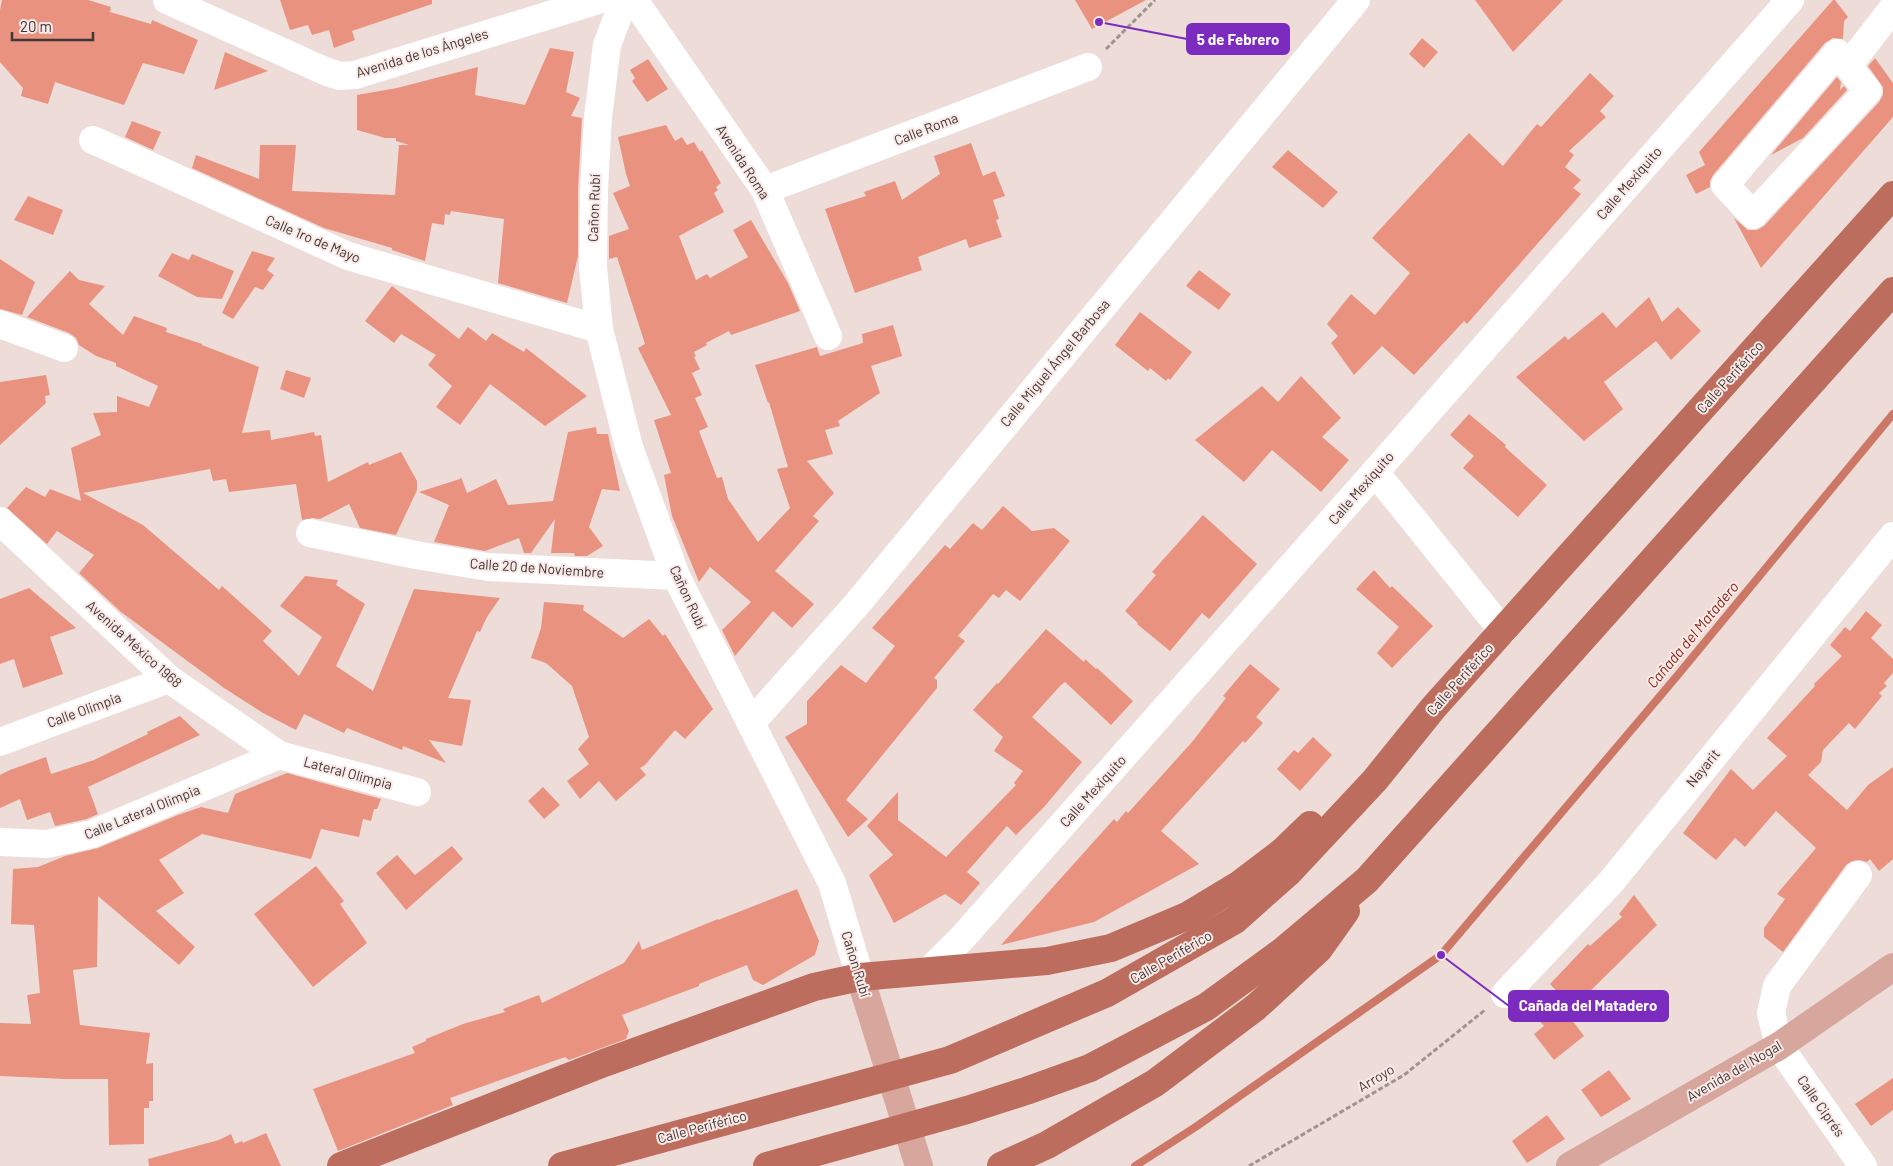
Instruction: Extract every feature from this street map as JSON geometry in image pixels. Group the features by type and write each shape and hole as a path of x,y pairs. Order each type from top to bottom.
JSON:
{"highway":[{"name":"Calle Periférico","path":"562,1166 950,1060 1025,1030 1107,993 1235,920 1289,872 1375,780 1434,707 1893,195"},
{"path":"1001,1166 1048,1145 1155,1082 1256,1007 1319,949 1367,880 1893,291"},
{"path":"341,1166 604,1064 773,1001 814,988 860,977 1047,961 1110,948 1187,916 1240,884 1282,852 1434,707"},
{"path":"767,1166 967,1110 1090,1068 1206,1007 1284,950 1367,880"}],"main road":[{"name":"Avenida del Nogal","path":"1570,1166 1779,1046 1893,967"},
{"name":"Cañon Rubí","path":"860,977 919,1166"}],"street":[{"name":"Avenida de los Ángeles","path":"168,0 327,72 340,76 355,75 598,0"},
{"name":"Cañon Rubí","path":"624,0 608,45 598,118 594,189 593,267 599,329 629,447 676,576 832,883 860,977"},
{"name":"Avenida Roma","path":"634,0 765,190 828,336"},
{"name":"Calle Miguel Ángel Barbosa","path":"751,723 856,604 1356,0"},
{"name":"Calle Mexiquito","path":"929,972 1375,472 1790,0"},
{"path":"1848,66 1893,8"},
{"path":"1837,53 1848,66 1868,91 1753,215 1725,185 1837,53"},
{"name":"Calle Roma","path":"765,190 1088,67"},
{"name":"Calle 1ro de Mayo","path":"93,140 348,256 599,329"},
{"path":"0,324 64,348"},
{"path":"1375,472 1503,632"},
{"name":"Avenida México 1968","path":"0,521 169,679 279,755"},
{"name":"Calle 20 de Noviembre","path":"310,533 416,555 488,567 676,576"},
{"name":"Nayarit","path":"1506,994 1611,882 1893,536"},
{"name":"Calle Olimpia","path":"0,742 169,679"},
{"name":"Lateral Olimpia","path":"279,755 417,792"},
{"name":"Calle Lateral Olimpia","path":"0,842 47,844 92,834 279,755"},
{"path":"1779,1046 1771,1013 1777,986 1858,875"},
{"name":"Calle Ciprés","path":"1779,1046 1863,1166"}],"path":[{"path":"1088,67 1155,0"},
{"name":"Arroyo","path":"1249,1166 1404,1074 1506,994"}],"building":[{"path":"2,0 88,0 111,7 110,12 151,24 152,20 198,40 184,74 143,63 124,105 55,82 48,104 21,96 23,88 0,62 0,10"},
{"path":"280,0 432,0 432,4 352,31 355,40 334,48 329,30 312,35 308,25 290,30"},
{"path":"1075,0 1146,0 1092,29"},
{"path":"1475,0 1563,0 1513,52"},
{"path":"1833,0 1848,17 1844,21 1843,39 1833,38 1825,43 1713,175 1710,187 1696,194 1686,175 1705,165 1699,152"},
{"path":"1422,38 1438,52 1424,68 1409,54"},
{"path":"550,48 574,52 566,92 580,98 571,116 582,118 578,189 578,256 567,303 498,283 504,219 451,211 450,215 445,214 444,225 432,223 425,261 392,250 392,248 324,228 192,168 196,155 259,179 260,145 296,145 292,191 395,195 399,145 409,145 396,141 396,138 385,138 357,130 357,95 397,88 478,67 475,95 525,105"},
{"path":"225,52 268,71 214,90"},
{"path":"1875,58 1893,83 1893,117 1761,268 1734,218 1748,230 1757,230 1764,226 1879,102 1883,95 1883,87 1868,66"},
{"path":"648,59 668,89 647,102 632,81 635,78 630,70"},
{"path":"1590,73 1614,96 1600,111 1606,117 1569,151 1574,155 1565,167 1581,180 1573,188 1581,194 1467,324 1464,321 1414,375 1382,346 1354,375 1331,343 1338,336 1327,324 1351,294 1375,315 1410,273 1372,238 1469,133 1503,166 1537,124 1541,127"},
{"path":"1837,77 1841,82 1840,90 1844,86 1847,90 1803,138 1771,155"},
{"path":"132,121 161,132 153,150 125,137"},
{"path":"666,125 675,141 682,137 687,145 694,142 700,152 702,150 721,183 716,187 718,190 714,193 724,212 679,236 696,280 707,274 710,278 748,257 733,230 751,220 788,283 800,311 731,335 729,331 706,343 707,345 694,352 696,356 694,357 700,369 692,373 702,395 695,398 708,427 699,431 717,478 722,477 728,499 758,542 790,508 777,469 788,467 769,402 755,365 817,347 820,356 863,343 862,334 893,325 902,356 871,366 880,393 838,421 840,426 825,430 833,454 807,461 834,493 813,516 819,521 775,571 814,604 792,628 773,611 735,656 722,630 751,602 710,567 699,582 672,516 664,475 671,473 654,420 671,415 638,348 645,344 617,257 609,259 609,236 629,229 613,193 630,186 618,137"},
{"path":"971,143 983,176 995,171 1005,196 993,200 999,219 996,220 1002,237 969,248 966,239 918,257 922,270 855,293 825,209 866,196 864,192 895,181 902,200 940,174 934,156"},
{"path":"1288,150 1338,192 1323,208 1272,167"},
{"path":"28,196 63,210 53,235 14,220"},
{"path":"252,251 275,258 267,270 274,275 263,290 255,287 233,319 222,313"},
{"path":"172,253 189,260 192,254 234,271 222,299 197,297 158,276"},
{"path":"0,259 35,282 22,315 0,309"},
{"path":"1199,270 1231,294 1219,310 1186,286"},
{"path":"70,271 79,280 105,286 89,304 123,335 134,316 167,328 166,332 259,367 242,433 270,430 271,440 314,432 315,436 321,435 328,482 368,462 369,465 401,452 417,481 417,490 396,535 360,528 349,504 320,519 302,520 296,484 229,492 226,479 213,481 210,469 83,493 143,525 219,590 222,586 272,631 263,641 299,676 322,637 280,606 305,576 338,580 336,585 365,604 336,666 373,691 414,589 500,598 487,617 480,632 477,631 448,698 471,700 462,746 429,740 446,763 403,746 402,750 347,728 344,733 304,714 296,730 263,713 224,688 121,612 79,573 94,555 57,531 47,544 7,508 26,487 45,497 50,489 81,501 71,448 101,435 93,413 117,412 117,396 149,407 158,386 116,366 116,363 96,356 79,345 76,338 69,333 27,317"},
{"path":"392,286 459,339 468,327 486,341 492,333 524,352 526,348 587,396 545,426 490,384 460,425 436,407 452,386 428,365 436,355 401,334 394,343 365,321"},
{"path":"1649,297 1662,322 1678,307 1701,331 1671,360 1656,341 1604,382 1623,409 1584,441 1516,377 1565,336 1568,340 1603,312 1616,328"},
{"path":"1140,312 1192,352 1170,380 1168,378 1166,381 1150,368 1148,371 1115,345"},
{"path":"286,370 311,378 304,398 280,389"},
{"path":"46,375 50,395 45,396 46,403 0,445 0,382"},
{"path":"1301,376 1341,418 1322,437 1349,460 1321,492 1272,450 1244,482 1195,440 1262,386 1278,402"},
{"path":"1469,414 1506,445 1505,447 1547,485 1518,517 1463,468 1474,456 1450,435"},
{"path":"596,427 597,434 608,434 620,491 602,489 589,527 603,546 587,556 575,556 574,553 551,553 555,519 531,553 524,553 519,538 485,551 434,542 449,505 419,492 460,479 461,477 467,493 496,479 508,505 553,501 568,432"},
{"path":"1003,506 1032,531 1054,528 1070,541 1020,601 1006,590 999,598 993,594 958,636 965,641 934,678 937,680 937,688 846,800 868,819 848,837 785,737 807,724 807,701 841,665 866,683 895,646 872,628 945,545 950,549 973,523 982,530"},
{"path":"1203,515 1257,564 1209,619 1202,613 1170,651 1137,624 1125,611 1156,575 1152,572"},
{"path":"1374,570 1390,588 1392,586 1433,626 1392,668 1377,653 1399,627 1356,589"},
{"path":"29,588 76,628 50,637 63,674 23,688 14,659 0,664 0,599"},
{"path":"544,602 584,605 583,610 623,638 649,619 663,636 665,634 713,709 685,739 675,730 645,765 640,768 646,775 616,801 599,781 580,799 567,781 589,764 578,749 589,737 572,686 546,663 531,658 541,628"},
{"path":"1866,611 1882,625 1871,638 1893,659 1893,673 1884,683 1887,686 1879,693 1882,696 1855,729 1849,723 1823,750 1821,762 1808,775 1847,810 1868,785 1893,767 1893,859 1879,871 1870,859 1867,862 1860,860 1852,861 1846,865 1783,952 1764,937 1764,928 1785,899 1777,894 1816,848 1776,811 1745,847 1735,838 1716,860 1683,833 1731,769 1753,790 1787,756 1767,738 1815,686 1814,684 1842,656 1830,645 1845,627 1850,631"},
{"path":"1046,629 1084,662 1085,659 1097,668 1133,701 1111,725 1065,682 1060,686 1032,717 1082,762 1044,807 1016,835 1007,826 967,872 980,883 961,905 945,894 894,923 869,875 893,855 867,826 898,792 898,820 946,857 1016,785 1014,783 1023,771 994,751 1003,737 973,710"},
{"path":"1250,664 1280,689 1256,717 1263,723 1245,743 1243,741 1161,831 1199,864 1094,922 1001,945 1114,819 1117,822 1126,811 1128,813 1192,742 1226,698 1223,696"},
{"path":"180,716 200,735 88,787 98,814 87,819 55,826 50,812 27,820 20,799 0,808 0,775 46,757 51,774 94,760"},
{"path":"1313,737 1332,755 1300,791 1277,769 1294,750 1298,753"},
{"path":"287,773 381,799 377,809 374,809 371,821 363,819 359,837 321,829 311,859 202,834 159,860 184,893 156,911 195,947 179,965 98,896 97,967 73,970 80,1025 150,1033 146,1064 153,1063 153,1101 149,1101 149,1108 144,1108 144,1144 109,1145 108,1079 0,1076 0,1023 31,1024 27,995 40,993 34,925 11,924 13,869 38,867 65,856 98,848 201,807 228,813 235,794"},
{"path":"543,787 560,805 544,819 528,801"},
{"path":"452,846 463,859 406,910 376,873 397,855 415,875"},
{"path":"316,866 344,901 340,904 367,943 313,987 254,914"},
{"path":"797,889 819,941 815,955 763,985 753,980 747,965 699,984 699,986 622,1015 629,1031 626,1039 569,1060 565,1057 450,1098 453,1105 338,1151 313,1089 415,1053 412,1047 426,1041 426,1039 463,1024 505,1012 503,1009 539,995 542,1003 624,963 639,941 642,950"},
{"path":"1634,895 1657,925 1573,1008 1550,984 1588,944 1590,946 1622,917 1619,914"},
{"path":"1558,998 1572,1015 1569,1016 1584,1036 1554,1060 1534,1034 1544,1026 1536,1017"},
{"path":"1609,1070 1631,1099 1601,1117 1581,1090"},
{"path":"1893,1078 1893,1110 1871,1126 1855,1104"},
{"path":"1547,1115 1565,1139 1527,1163 1512,1141"},
{"path":"266,1133 281,1166 149,1166 148,1159 219,1140 231,1134 235,1144 242,1141 243,1143"}],"waterway":[{"name":"Cañada del Matadero","path":"1135,1166 1197,1126 1441,955 1677,676 1893,414"}],"place":[{"name":"5 de Febrero","path":"1099,22"},
{"name":"Cañada del Matadero","path":"1441,955"}]}
